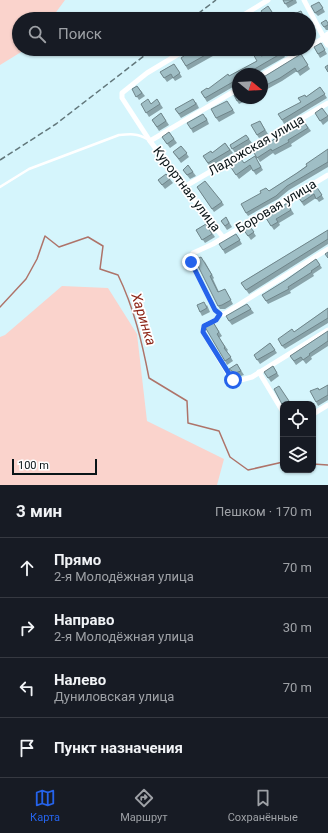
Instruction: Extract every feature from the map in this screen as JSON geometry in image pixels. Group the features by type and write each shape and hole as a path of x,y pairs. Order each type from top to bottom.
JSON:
{"street":[{"path":"248,12 268,0"},
{"path":"304,0 311,12"},
{"path":"316,20 327,39 316,44"},
{"name":"Курортная улица","path":"176,56 147,74 122,93 123,101 150,141 223,237"},
{"path":"268,71 293,56"},
{"path":"150,141 232,93"},
{"name":"Ладожская улица","path":"184,187 328,103"},
{"name":"Боровая улица","path":"220,314 215,310 190,258 197,250 213,244 328,174"},
{"path":"328,249 224,314 220,314 216,320 204,326 203,332 230,377 233,380 242,381 328,330"},
{"path":"259,372 280,407"},
{"path":"316,412 328,405"}],"lane":[{"path":"0,187 29,169 118,135 142,135 150,141"}],"shaded area":[{"path":"0,0 65,0 56,12 12,12 12,56 15,56 0,65"},
{"path":"62,286 108,288 137,334 147,421 224,459 217,485 0,485 0,337 5,335"}],"building":[{"path":"283,0 293,0 285,4"},
{"path":"319,2 323,8 316,12 311,6"},
{"path":"268,6 272,12 262,12"},
{"path":"326,20 328,25 324,27 321,23"},
{"path":"321,43 325,50 318,54 316,46"},
{"path":"184,56 204,56 186,66 181,58"},
{"path":"254,56 277,56 256,68 244,68 257,61"},
{"path":"298,56 302,56 308,65 297,72 295,68 268,84 268,74"},
{"path":"174,64 180,73 173,78 171,74 164,78 160,72"},
{"path":"328,65 328,72 325,67"},
{"path":"228,74 229,76 232,74 232,82 205,98 201,92 207,88 208,89"},
{"path":"137,86 142,93 136,97 132,89"},
{"path":"320,87 325,94 282,120 278,114 301,102 298,98 305,95 306,97"},
{"path":"148,99 151,104 157,99 160,104 146,113 141,104"},
{"path":"193,99 196,104 179,114 175,109"},
{"path":"227,101 233,110 216,118 211,109"},
{"path":"322,108 328,116 320,121 315,113"},
{"path":"161,113 166,121 157,127 152,120"},
{"path":"203,114 207,120 191,129 187,123"},
{"path":"303,120 308,128 288,140 289,142 272,151 271,149 257,158 253,151 291,130"},
{"path":"260,121 265,130 257,135 251,125"},
{"path":"169,132 174,139 167,144 162,137"},
{"path":"246,135 249,139 232,149 230,145"},
{"path":"225,143 230,150 208,163 203,156 211,151 212,153"},
{"path":"181,146 187,153 179,159 173,152"},
{"path":"328,149 328,162 287,186 276,196 246,213 241,204 261,193 260,191 266,188 269,191 307,166 306,164"},
{"path":"255,156 261,167 253,171 250,165 236,175 230,166 241,159 244,163"},
{"path":"188,165 193,172 187,175 183,170"},
{"path":"166,174 170,179 162,185 158,180"},
{"path":"205,181 222,202 212,209 197,187"},
{"path":"316,186 322,195 316,199 314,194 302,202 297,196 308,188 310,191"},
{"path":"287,203 291,210 276,219 278,222 271,226 266,218"},
{"path":"226,217 229,223 225,226 221,221"},
{"path":"206,224 212,234 202,240 196,230"},
{"path":"248,224 254,232 248,236 243,229"},
{"path":"328,230 328,239 246,290 241,283"},
{"path":"236,234 240,240 223,250 219,244"},
{"path":"201,257 212,275 210,276 218,292 225,289 231,300 218,306 195,260"},
{"path":"316,259 320,265 311,271 312,272 288,287 289,289 266,301 262,295"},
{"path":"204,302 207,308 200,312 197,305"},
{"path":"247,304 251,309 229,321 226,316"},
{"path":"328,308 328,318 282,346 278,339 292,329 294,332"},
{"path":"213,322 219,332 217,334 225,347 224,348 231,357 225,361 205,327"},
{"path":"328,331 328,341 303,360 301,357 294,361 290,356"},
{"path":"270,343 275,350 257,360 254,355"},
{"path":"237,364 241,371 235,373 229,369"},
{"path":"273,366 277,373 268,378 264,372"},
{"path":"328,385 328,395 316,402 310,391 318,388 319,390"},
{"path":"279,386 289,401 280,401 274,389"}],"waterway":[{"name":"Харинка","path":"0,307 26,279 37,259 45,236 59,247 88,237 103,246 100,269 118,275 124,287 137,325 149,378 187,401 188,423 219,431 230,457 248,470 280,463"},
{"name":"Харинка","path":"316,464 328,465"}],"railway":[{"path":"200,12 216,0"},
{"path":"0,160 56,124 144,56"}],"route":[{"path":"191,262 215,310 220,314 216,320 204,326 203,335 233,380"}]}
